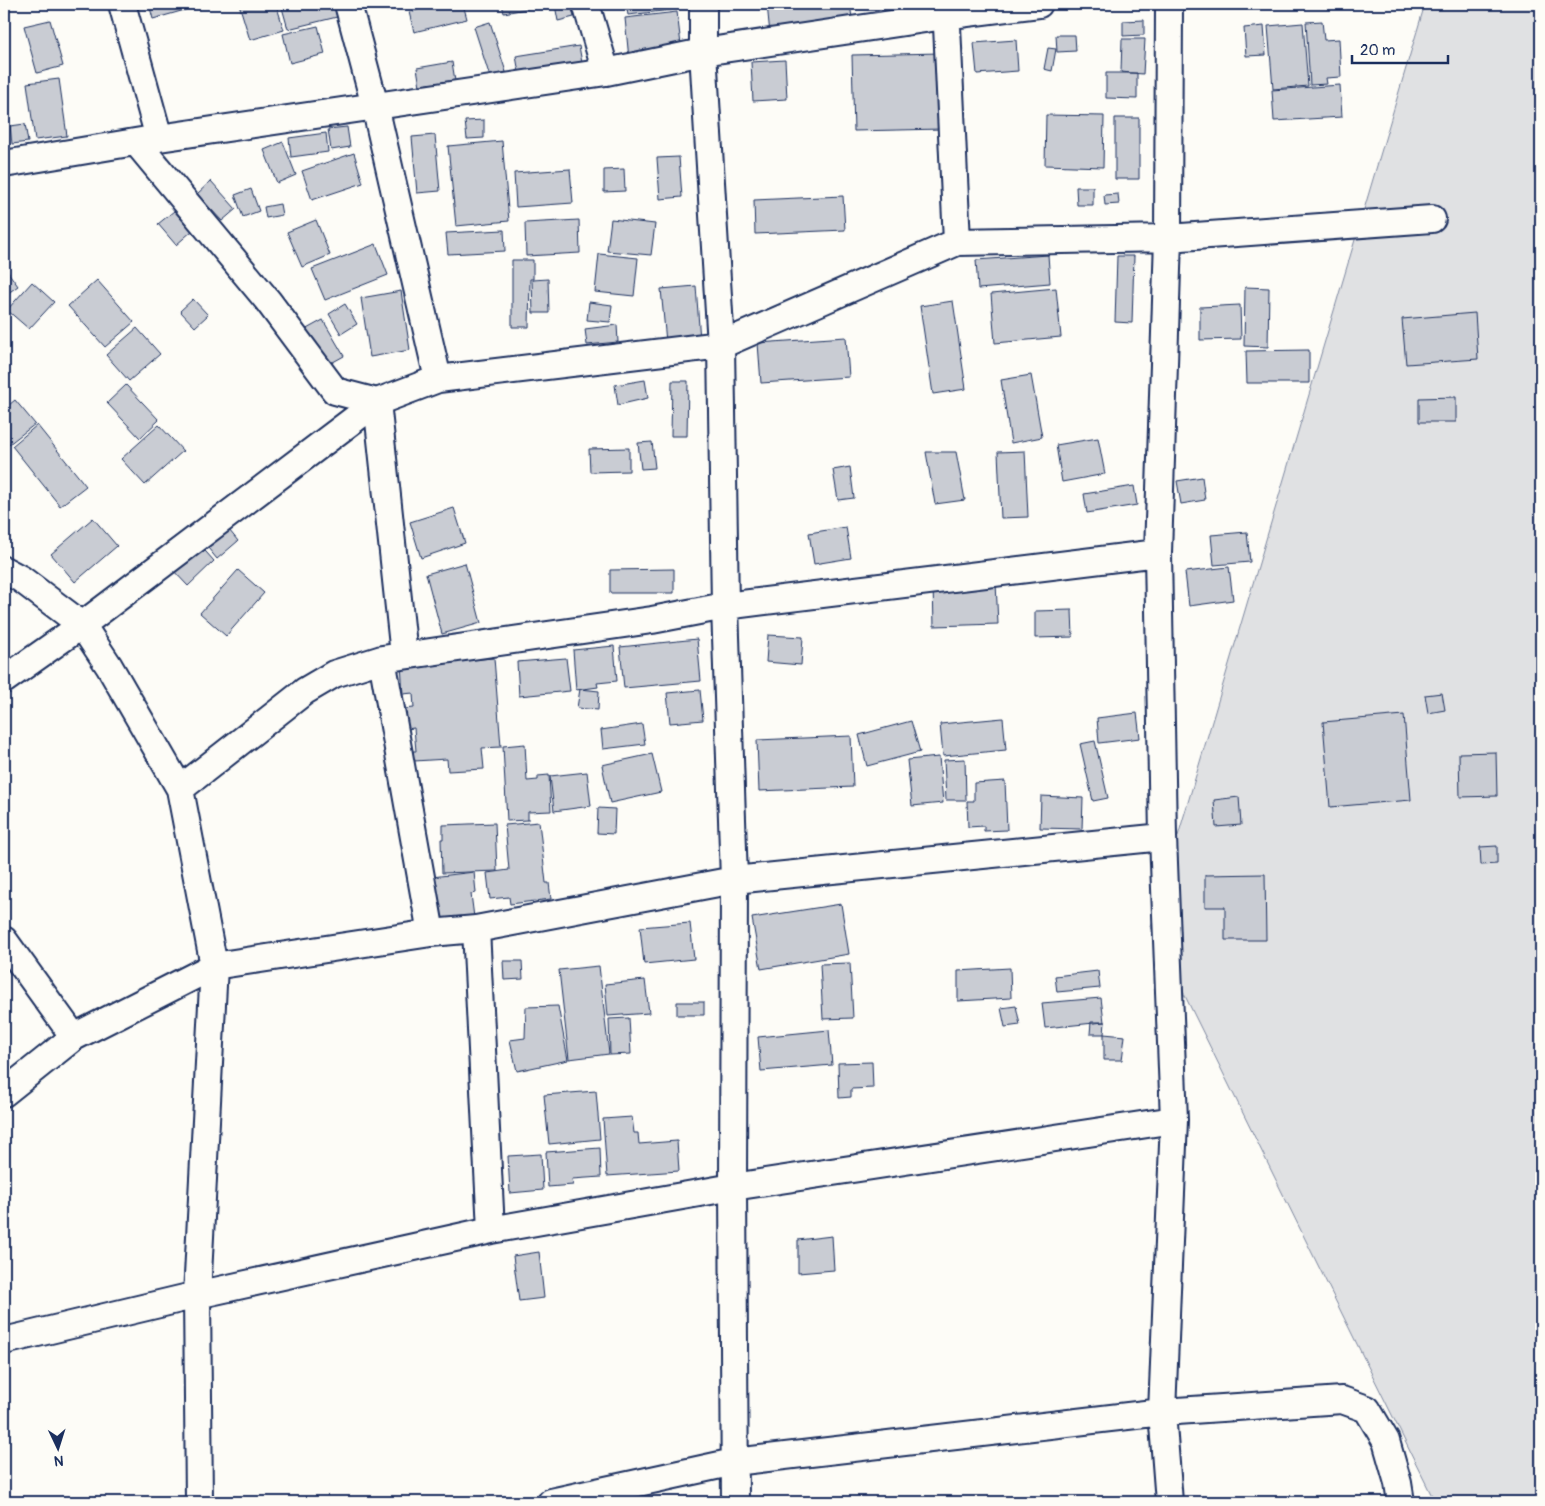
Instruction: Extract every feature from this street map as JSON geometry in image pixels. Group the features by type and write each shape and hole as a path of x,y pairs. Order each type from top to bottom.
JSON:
{"street":[{"path":"122,4 147,140 335,391 377,402"},
{"path":"348,4 375,106 438,379"},
{"path":"586,4 606,72"},
{"path":"704,4 703,52 721,345 725,606 734,880 732,1187 735,1502"},
{"path":"4,164 147,140 606,72 703,52 946,10 1039,4"},
{"path":"1169,4 1168,238 1158,553 1163,837 1174,1120 1162,1412 1169,1502"},
{"path":"946,10 957,242"},
{"path":"4,680 82,625 377,402 438,379 721,345 957,242 1168,238 1432,219"},
{"path":"377,402 393,657 431,933"},
{"path":"180,789 305,691 334,674 393,657 652,620 725,606 1158,553"},
{"path":"4,570 21,580 82,625 109,666 180,789 214,966 197,1294 199,1502"},
{"path":"4,1093 74,1037 214,966 431,933 476,929 734,880 1163,837"},
{"path":"476,929 491,1230"},
{"path":"4,940 74,1037"},
{"path":"4,1341 197,1294 491,1230 732,1187 1174,1120"},
{"path":"551,1502 734,1462 1162,1412 1342,1400 1367,1409 1386,1441 1398,1483 1401,1502"}],"shaded area":[{"path":"1425,4 1541,4 1541,1502 1435,1502 1151,927"}],"building":[{"path":"149,4 206,4 153,19"},
{"path":"239,4 276,4 284,30 250,40"},
{"path":"281,4 334,4 337,17 288,29"},
{"path":"441,4 463,4 467,19 414,32 409,12"},
{"path":"502,4 541,4 542,6 504,13"},
{"path":"571,4 574,17 558,21 555,5"},
{"path":"602,4 620,4 620,6 602,8"},
{"path":"626,4 670,4 671,10 628,15"},
{"path":"767,4 850,4 853,25 770,34"},
{"path":"677,12 682,53 629,59 625,18"},
{"path":"50,20 63,66 37,73 24,26"},
{"path":"1144,20 1144,35 1123,36 1123,21"},
{"path":"1322,21 1324,40 1339,39 1341,77 1326,78 1327,84 1310,85 1306,22"},
{"path":"490,22 506,72 490,77 474,27"},
{"path":"1303,23 1308,86 1273,89 1268,26"},
{"path":"318,26 325,54 290,63 283,34"},
{"path":"1264,26 1266,55 1246,56 1244,28"},
{"path":"1056,35 1075,35 1076,51 1057,52"},
{"path":"1122,39 1145,39 1143,74 1121,72"},
{"path":"1016,40 1018,71 977,74 974,43"},
{"path":"579,46 582,63 519,73 516,56"},
{"path":"1048,48 1056,49 1052,71 1044,69"},
{"path":"940,53 942,129 854,131 852,55"},
{"path":"785,60 787,99 753,101 751,62"},
{"path":"452,62 456,87 421,92 417,68"},
{"path":"1106,73 1137,73 1137,99 1106,98"},
{"path":"59,79 67,136 35,140 27,83"},
{"path":"1340,85 1342,117 1274,121 1272,90"},
{"path":"1046,115 1104,116 1103,167 1045,165"},
{"path":"1115,118 1139,118 1139,179 1115,179"},
{"path":"484,120 484,138 467,139 465,121"},
{"path":"25,124 28,142 12,144 10,126"},
{"path":"347,127 350,147 331,150 328,129"},
{"path":"326,133 328,152 291,157 289,138"},
{"path":"435,135 440,191 417,193 412,137"},
{"path":"502,141 509,221 456,226 448,146"},
{"path":"283,142 296,175 277,183 264,150"},
{"path":"354,153 363,183 312,200 302,171"},
{"path":"679,157 682,197 660,199 657,158"},
{"path":"570,169 573,203 516,207 514,173"},
{"path":"624,169 625,191 604,192 604,170"},
{"path":"211,181 236,209 222,221 197,194"},
{"path":"1076,187 1093,187 1093,205 1077,205"},
{"path":"251,189 259,211 243,217 235,195"},
{"path":"1118,194 1119,204 1105,205 1104,195"},
{"path":"843,196 845,230 755,234 754,200"},
{"path":"280,204 282,215 266,218 264,207"},
{"path":"174,211 192,231 176,245 158,224"},
{"path":"611,219 655,224 651,255 607,251"},
{"path":"316,220 330,255 302,267 287,232"},
{"path":"579,220 580,253 526,256 525,223"},
{"path":"504,230 505,251 448,254 446,233"},
{"path":"376,244 388,275 325,300 312,269"},
{"path":"599,254 638,258 634,296 595,292"},
{"path":"1048,255 1050,283 978,289 976,260"},
{"path":"1117,256 1134,256 1132,323 1115,322"},
{"path":"512,260 533,260 533,279 530,279 529,327 512,327"},
{"path":"5,268 18,286 4,296 4,270"},
{"path":"548,279 549,313 533,313 532,280"},
{"path":"97,280 134,322 105,347 68,306"},
{"path":"32,282 54,302 29,329 7,310"},
{"path":"696,286 700,340 666,342 661,289"},
{"path":"1245,287 1269,288 1268,347 1244,346"},
{"path":"1056,288 1061,337 995,343 991,294"},
{"path":"401,291 410,350 370,357 361,298"},
{"path":"193,299 208,315 195,327 180,311"},
{"path":"953,301 966,389 933,394 920,306"},
{"path":"589,302 612,305 610,322 587,320"},
{"path":"345,304 357,324 341,334 329,314"},
{"path":"1240,305 1241,339 1200,340 1200,307"},
{"path":"1475,313 1478,359 1406,364 1402,319"},
{"path":"323,320 344,356 324,367 303,331"},
{"path":"617,325 618,342 587,345 585,329"},
{"path":"137,328 160,354 129,381 106,355"},
{"path":"846,337 849,377 761,383 758,343"},
{"path":"1309,350 1309,383 1247,383 1246,351"},
{"path":"1031,375 1042,437 1011,443 1001,380"},
{"path":"645,380 648,398 618,405 615,385"},
{"path":"672,381 688,381 687,436 671,436"},
{"path":"126,385 159,420 140,438 107,403"},
{"path":"1456,397 1456,422 1419,422 1419,398"},
{"path":"15,400 35,424 4,448 4,409"},
{"path":"37,425 86,486 60,506 12,446"},
{"path":"159,425 183,451 145,485 121,459"},
{"path":"1098,438 1105,474 1062,482 1056,445"},
{"path":"652,442 655,468 641,469 638,443"},
{"path":"629,448 629,471 590,472 589,449"},
{"path":"1025,451 1028,517 1001,518 998,452"},
{"path":"926,452 956,452 965,500 935,504"},
{"path":"850,467 854,498 838,500 833,470"},
{"path":"1202,477 1205,500 1181,504 1177,481"},
{"path":"1134,486 1137,505 1087,513 1084,494"},
{"path":"454,508 465,543 421,558 410,522"},
{"path":"93,518 117,546 75,582 51,554"},
{"path":"225,525 238,541 217,559 204,543"},
{"path":"846,527 851,558 814,564 809,533"},
{"path":"1247,532 1250,562 1214,565 1211,535"},
{"path":"198,543 214,561 188,586 171,568"},
{"path":"465,563 481,623 442,634 426,574"},
{"path":"1229,567 1233,600 1189,606 1185,572"},
{"path":"674,569 674,593 610,593 610,570"},
{"path":"238,570 264,593 226,636 200,613"},
{"path":"996,583 998,624 934,626 933,585"},
{"path":"1072,610 1073,637 1035,638 1035,611"},
{"path":"768,635 803,637 801,665 766,662"},
{"path":"697,639 701,681 624,688 620,647"},
{"path":"614,646 617,681 597,683 598,687 576,690 573,650"},
{"path":"494,658 501,747 482,748 484,769 448,771 447,759 414,761 413,751 416,751 414,728 406,729 404,709 414,708 413,693 403,694 401,665"},
{"path":"566,658 570,691 519,696 517,662"},
{"path":"580,689 599,691 598,710 577,708"},
{"path":"700,690 703,720 670,723 667,693"},
{"path":"1442,693 1445,710 1428,713 1425,695"},
{"path":"1137,713 1140,738 1099,743 1097,718"},
{"path":"1404,715 1411,800 1330,807 1323,722"},
{"path":"1003,718 1006,750 943,756 940,724"},
{"path":"911,721 920,752 867,766 859,735"},
{"path":"642,724 645,744 603,749 601,730"},
{"path":"851,736 853,787 759,791 757,740"},
{"path":"1095,741 1108,798 1093,801 1080,744"},
{"path":"525,744 527,781 538,780 538,776 549,775 551,811 528,812 528,820 507,821 503,746"},
{"path":"1496,752 1497,796 1460,797 1459,753"},
{"path":"652,754 661,792 610,803 602,765"},
{"path":"939,757 943,803 912,806 907,760"},
{"path":"965,759 966,800 946,800 944,760"},
{"path":"587,772 591,806 554,811 550,776"},
{"path":"1005,781 1007,830 984,831 984,826 968,827 967,801 974,801 974,783"},
{"path":"1041,796 1083,798 1082,829 1040,828"},
{"path":"1239,797 1241,825 1216,827 1214,800"},
{"path":"598,808 615,809 614,834 597,833"},
{"path":"539,822 546,883 549,883 551,899 510,904 509,897 490,899 487,873 509,870 505,825"},
{"path":"495,823 497,871 442,873 441,839 443,839 443,825"},
{"path":"1497,846 1497,864 1481,865 1480,847"},
{"path":"474,872 476,893 471,894 475,925 438,929 432,877"},
{"path":"1265,874 1266,940 1225,940 1225,907 1205,907 1205,875"},
{"path":"841,904 849,954 761,969 752,918"},
{"path":"690,923 694,959 644,964 640,927"},
{"path":"503,961 522,961 523,979 504,980"},
{"path":"850,963 853,1018 823,1019 820,964"},
{"path":"599,966 609,1054 569,1059 559,970"},
{"path":"1010,968 1011,998 958,1001 958,971"},
{"path":"1098,971 1100,988 1057,992 1055,976"},
{"path":"645,980 649,1013 608,1016 605,984"},
{"path":"1101,998 1104,1022 1045,1028 1042,1003"},
{"path":"677,1002 704,1002 704,1015 677,1015"},
{"path":"558,1006 568,1060 517,1071 510,1040 525,1038 526,1007"},
{"path":"1016,1006 1020,1025 1005,1027 1001,1008"},
{"path":"629,1018 631,1054 610,1055 609,1019"},
{"path":"1091,1022 1105,1022 1104,1034 1090,1034"},
{"path":"829,1030 832,1065 761,1071 758,1037"},
{"path":"1104,1034 1125,1036 1122,1060 1104,1060"},
{"path":"872,1062 873,1088 851,1089 851,1097 839,1098 838,1063"},
{"path":"596,1091 600,1139 549,1144 544,1095"},
{"path":"632,1117 634,1133 638,1133 639,1144 677,1141 679,1171 607,1176 603,1119"},
{"path":"600,1148 601,1177 572,1179 573,1185 548,1187 546,1152"},
{"path":"541,1154 543,1190 510,1193 508,1156"},
{"path":"832,1236 834,1270 798,1273 798,1240"},
{"path":"539,1252 544,1298 519,1301 513,1256"}]}
